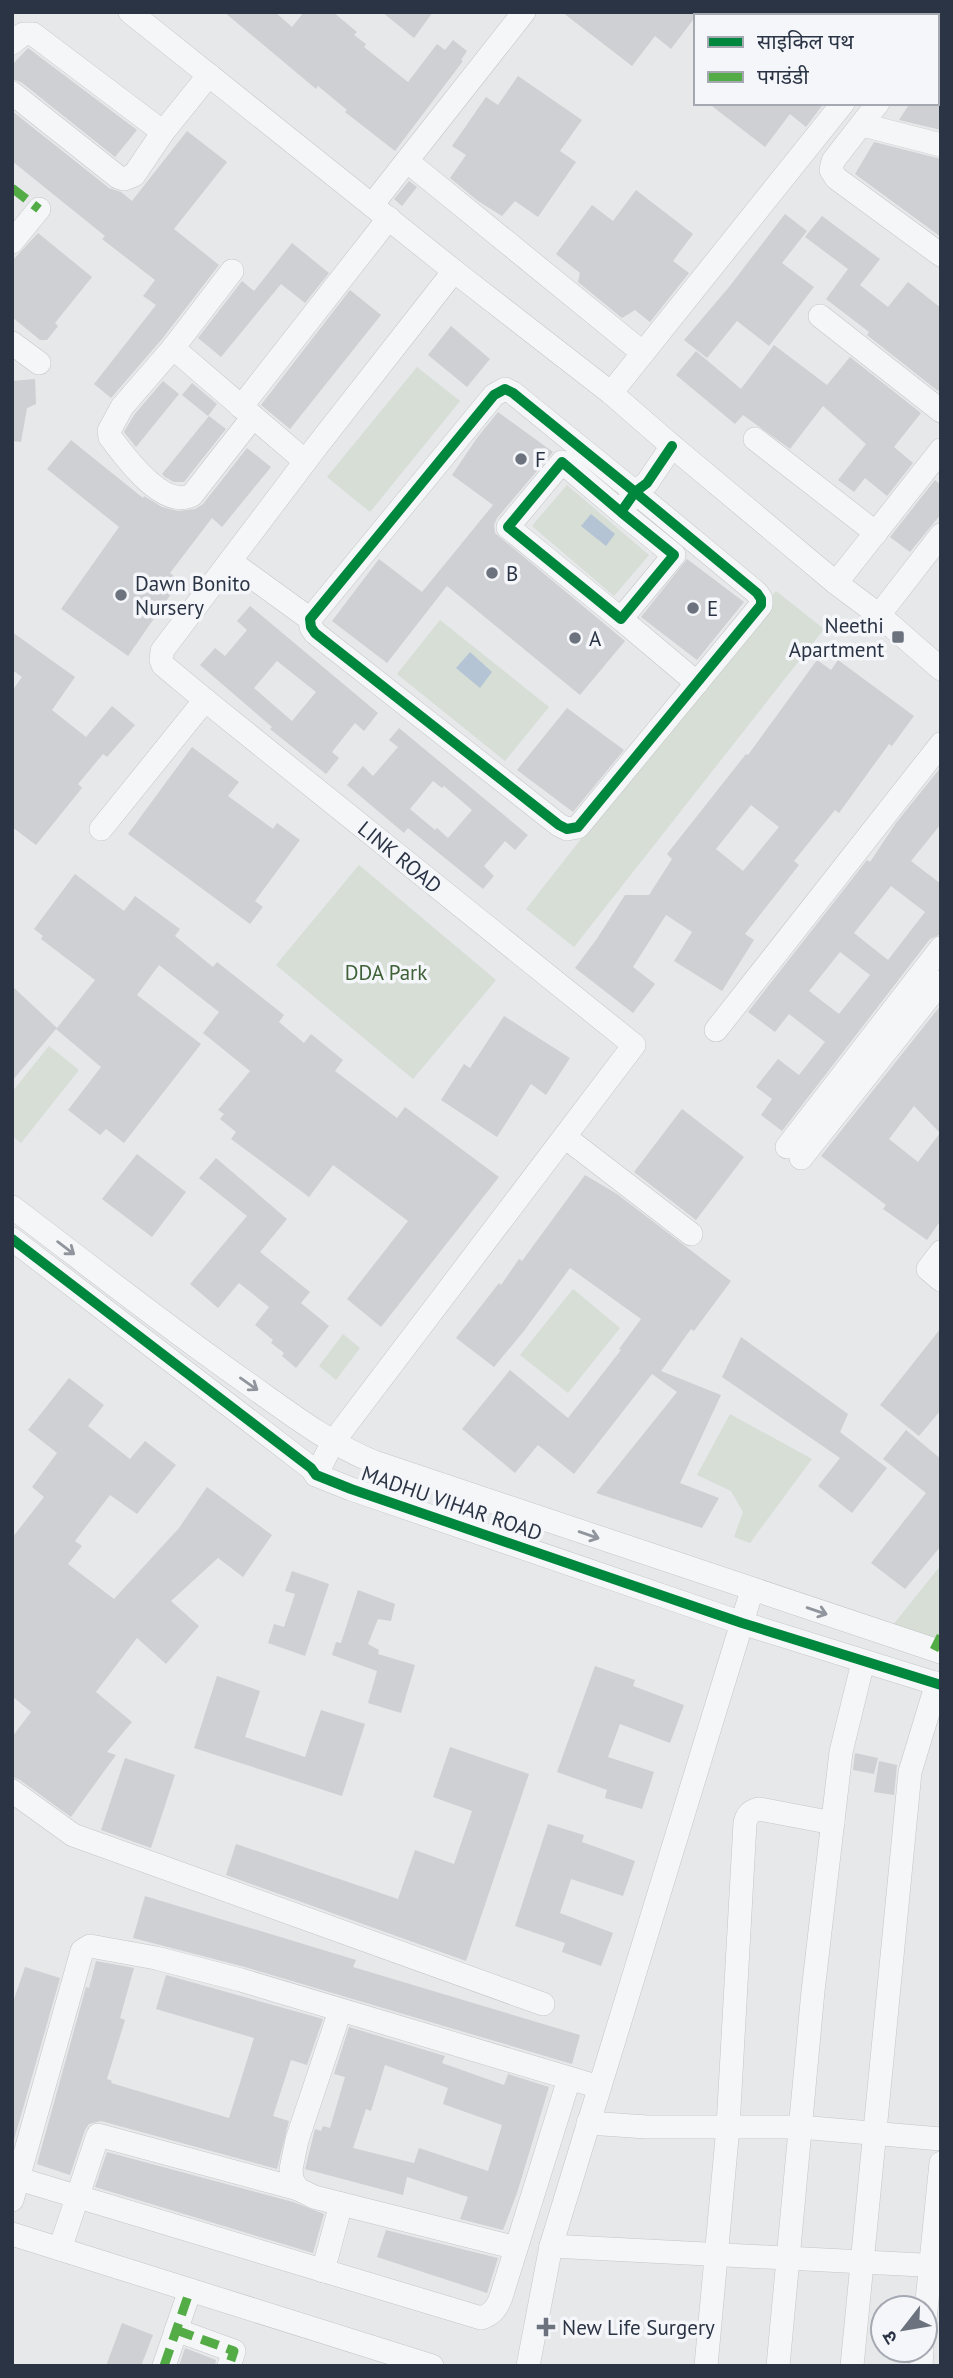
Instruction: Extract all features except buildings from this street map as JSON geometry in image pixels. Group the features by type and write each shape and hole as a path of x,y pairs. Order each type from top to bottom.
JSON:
{"street":[{"path":"130,12 611,393 941,669"},
{"path":"232,271 173,348 122,407 108,431 139,473 173,498 185,499 192,495 380,212 407,161 524,12"},
{"path":"12,43 23,34 33,34 163,132"},
{"path":"12,93 117,177 124,179 134,174 163,132 209,75"},
{"path":"611,393 841,105"},
{"path":"877,105 833,162 831,170 836,178 941,255"},
{"path":"863,125 941,145"},
{"path":"407,161 643,353"},
{"path":"12,242 39,209"},
{"name":"LINK ROAD","path":"316,1475 333,1442 634,1045 205,700 163,665 160,656 305,461 454,271"},
{"path":"820,316 941,411"},
{"path":"12,343 39,363"},
{"path":"173,348 305,461"},
{"path":"505,389 635,492 761,599 761,605 578,827 567,829 315,633 310,619 494,395 505,389"},
{"path":"755,439 876,533"},
{"path":"621,512 635,492 648,483 672,446"},
{"path":"836,583 941,450"},
{"path":"621,620 674,555 562,462 508,527 697,683"},
{"path":"879,615 941,535"},
{"path":"230,561 310,619"},
{"path":"101,829 205,700"},
{"path":"716,1030 941,744"},
{"path":"941,948 794,1152 941,982"},
{"path":"565,1137 691,1234"},
{"name":"MADHU VIHAR ROAD","path":"12,1207 203,1352 333,1442 374,1462 941,1652"},
{"name":"MADHU VIHAR ROAD","path":"12,1239 311,1468 316,1475 741,1623 939,1684"},
{"path":"941,1252 928,1269 941,1280"},
{"path":"102,1308 115,1285"},
{"path":"528,2366 551,2246 752,1590"},
{"path":"778,2366 813,1991 841,1752 863,1662"},
{"path":"852,2366 910,1772 939,1684"},
{"path":"12,1791 73,1835 543,2004"},
{"path":"706,2366 728,2127 745,1823 747,1815 759,1808 833,1823"},
{"path":"569,2079 497,2308 490,2315 481,2318 77,2197 15,2190 82,1951 89,1946 156,1958 241,1980 599,2087"},
{"path":"298,2189 292,2180 290,2169 340,2011"},
{"path":"588,2123 648,2127 800,2127 941,2138"},
{"path":"60,2249 98,2135 298,2189 314,2197 516,2248"},
{"path":"930,2294 935,2266 941,2163"},
{"path":"323,2271 341,2204"},
{"path":"12,2234 432,2366"},
{"path":"551,2246 935,2266"},
{"path":"164,2366 190,2290"},
{"path":"176,2330 234,2351 229,2366"}],"green space":[{"path":"417,367 460,401 370,512 327,477"},
{"path":"567,485 649,555 614,596 532,526"},
{"path":"776,591 824,629 574,947 526,909"},
{"path":"440,620 549,707 505,761 397,674"},
{"name":"DDA Park","path":"359,865 496,980 413,1079 276,965"},
{"path":"49,1046 79,1070 21,1143 12,1136 12,1092"},
{"path":"573,1289 620,1328 568,1393 520,1355"},
{"path":"343,1334 360,1348 336,1380 319,1366"},
{"path":"730,1414 812,1459 750,1543 734,1537 743,1512 731,1491 697,1475"},
{"path":"941,1565 941,1640 893,1625"}],"water":[{"path":"591,514 615,534 606,546 581,526"},
{"path":"470,652 492,672 480,688 456,668"}],"marked path":[{"path":"12,188 39,209"},
{"path":"934,1650 941,1636"},
{"path":"164,2366 190,2290"},
{"path":"176,2330 234,2351 229,2366"}],"cycle path":[{"path":"621,512 674,555 621,619 508,527 562,462 621,512 635,492 505,389 494,395 310,619 311,627 315,633 559,825 567,829 578,827 761,605 757,593 635,492 647,483 672,446"},
{"path":"12,1239 311,1468 316,1475 742,1623 941,1685"}],"place":[{"name":"F","path":"521,459"},
{"name":"B","path":"492,573"},
{"name":"Dawn Bonito Nursery","path":"121,595"},
{"name":"E","path":"693,608"},
{"name":"Neethi Apartment","path":"898,637"},
{"name":"A","path":"575,638"},
{"name":"New Life Surgery","path":"546,2327"}]}
